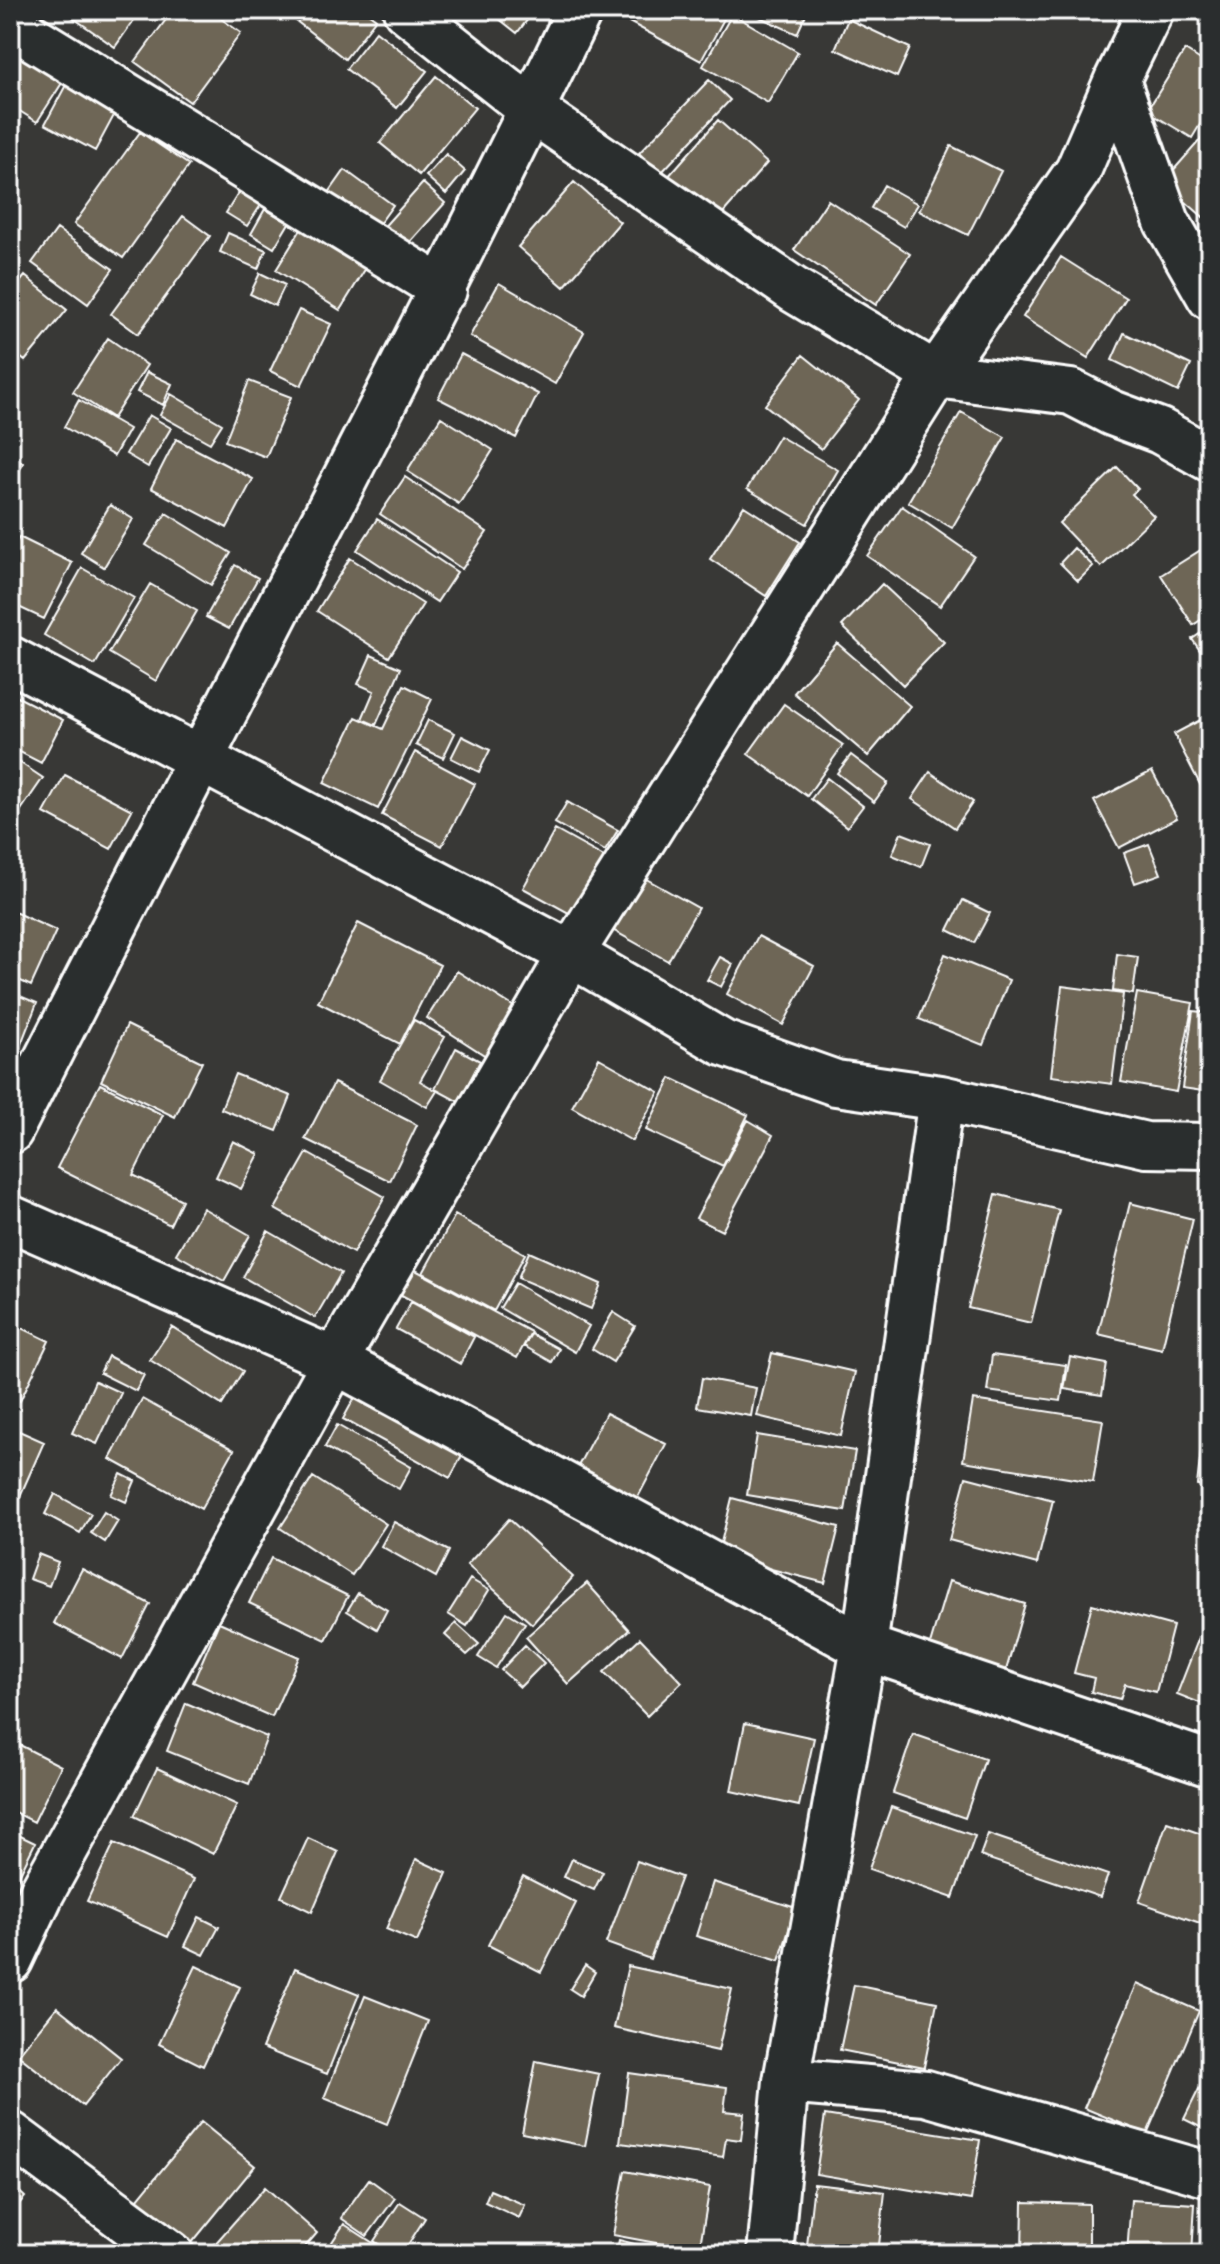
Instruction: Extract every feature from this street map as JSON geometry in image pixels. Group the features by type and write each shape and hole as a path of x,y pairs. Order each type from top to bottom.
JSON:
{"street":[{"path":"406,10 532,110 794,290 936,375 1071,392 1112,413 1160,431 1210,459"},
{"path":"10,1131 199,756 444,290 580,10"},
{"path":"10,1960 42,1892 335,1361 571,954 936,375 1078,171 1151,10"},
{"path":"10,24 444,290"},
{"path":"1117,80 1167,222 1210,297"},
{"path":"10,659 571,954 723,1043 836,1083 941,1098 1146,1145 1210,1146"},
{"path":"770,2254 786,2081 864,1647 941,1098"},
{"path":"10,1218 335,1361 864,1647 1210,1764"},
{"path":"786,2081 926,2093 1210,2175"},
{"path":"10,2134 171,2254"}],"building":[{"path":"62,10 141,10 115,47"},
{"path":"173,10 209,10 241,33 190,102 135,62"},
{"path":"282,10 364,10 376,19 345,59"},
{"path":"488,10 535,10 517,33"},
{"path":"636,10 708,10 724,19 701,61 629,22"},
{"path":"744,10 808,10 797,34"},
{"path":"732,14 798,52 768,103 703,66"},
{"path":"848,19 910,48 897,77 835,49"},
{"path":"10,31 71,69 37,122 10,105"},
{"path":"376,31 427,71 397,108 346,69"},
{"path":"1185,50 1210,66 1210,108 1192,138 1147,111"},
{"path":"436,76 475,108 419,175 380,143"},
{"path":"709,80 730,100 660,174 639,153"},
{"path":"68,81 118,108 95,151 45,124"},
{"path":"718,120 767,163 716,221 667,178"},
{"path":"1208,131 1210,133 1210,223 1163,182"},
{"path":"140,132 189,165 123,258 74,224"},
{"path":"951,146 1001,171 968,235 919,211"},
{"path":"446,154 465,171 446,194 426,176"},
{"path":"345,170 393,205 374,231 326,197"},
{"path":"574,182 620,222 564,287 518,247"},
{"path":"423,183 445,203 403,250 381,230"},
{"path":"884,185 918,204 904,227 871,208"},
{"path":"241,189 263,202 247,226 226,213"},
{"path":"828,200 910,254 876,305 794,250"},
{"path":"265,209 289,223 274,248 251,234"},
{"path":"183,216 210,236 138,334 111,314"},
{"path":"308,218 372,258 340,310 276,270"},
{"path":"57,229 113,269 88,304 32,263"},
{"path":"228,233 266,250 258,269 220,252"},
{"path":"1061,257 1126,298 1088,358 1023,317"},
{"path":"260,273 285,285 275,306 250,294"},
{"path":"25,276 67,310 25,361 10,349 10,294"},
{"path":"499,283 584,332 555,384 470,336"},
{"path":"299,310 331,324 301,386 270,371"},
{"path":"1124,333 1191,365 1178,392 1112,360"},
{"path":"108,338 147,365 113,418 73,392"},
{"path":"461,354 538,394 516,438 438,398"},
{"path":"803,355 859,400 821,449 765,405"},
{"path":"147,372 172,384 163,405 137,392"},
{"path":"249,381 291,397 266,457 225,441"},
{"path":"171,394 222,424 210,443 160,415"},
{"path":"79,400 129,429 114,456 64,427"},
{"path":"961,412 1005,437 952,528 908,502"},
{"path":"149,415 171,428 148,467 126,454"},
{"path":"441,417 493,450 459,504 407,471"},
{"path":"779,436 838,470 807,524 747,489"},
{"path":"176,439 253,479 227,528 151,488"},
{"path":"10,456 23,463 10,490"},
{"path":"1117,467 1138,489 1132,494 1154,516 1101,567 1059,523"},
{"path":"405,477 487,532 462,569 380,514"},
{"path":"110,505 133,519 104,567 81,553"},
{"path":"744,506 800,542 766,596 710,559"},
{"path":"902,506 974,556 940,606 867,556"},
{"path":"166,513 231,553 211,585 146,545"},
{"path":"377,519 457,572 437,602 357,550"},
{"path":"19,537 72,563 44,619 10,603 10,555"},
{"path":"1074,548 1093,566 1078,581 1060,563"},
{"path":"1204,548 1210,558 1210,614 1193,625 1161,575"},
{"path":"350,558 423,604 389,657 317,611"},
{"path":"235,565 258,578 229,629 206,617"},
{"path":"82,568 134,598 95,665 44,635"},
{"path":"150,584 197,611 156,681 109,653"},
{"path":"882,584 944,642 903,685 842,626"},
{"path":"1210,627 1210,665 1192,639"},
{"path":"837,643 910,706 868,756 794,693"},
{"path":"371,655 401,668 376,725 362,719 374,691 358,684"},
{"path":"404,685 432,699 378,809 324,783 356,717 383,729"},
{"path":"10,693 63,720 41,763 10,747"},
{"path":"784,704 843,745 807,796 748,754"},
{"path":"1210,715 1210,791 1205,794 1174,734"},
{"path":"428,720 455,733 443,758 416,745"},
{"path":"462,736 490,750 479,772 451,758"},
{"path":"415,752 475,784 442,846 382,815"},
{"path":"851,755 888,783 874,802 837,773"},
{"path":"16,760 43,778 10,826 10,769"},
{"path":"1152,771 1177,818 1119,848 1094,801"},
{"path":"930,772 973,802 955,828 912,799"},
{"path":"65,775 132,810 111,849 44,813"},
{"path":"827,778 863,806 847,827 811,799"},
{"path":"567,802 618,830 605,851 555,823"},
{"path":"555,830 609,860 576,917 523,888"},
{"path":"901,833 930,844 921,867 892,855"},
{"path":"1149,844 1161,874 1135,883 1124,853"},
{"path":"641,876 698,908 668,961 611,929"},
{"path":"963,900 990,913 974,943 948,930"},
{"path":"10,910 56,931 31,986 10,976"},
{"path":"358,923 440,965 400,1044 318,1002"},
{"path":"758,936 814,966 783,1025 727,994"},
{"path":"945,954 1009,980 983,1045 919,1019"},
{"path":"1117,954 1138,957 1133,994 1113,991"},
{"path":"720,957 733,964 721,987 707,980"},
{"path":"457,971 519,1010 489,1058 427,1018"},
{"path":"1062,986 1123,994 1112,1084 1051,1076"},
{"path":"10,992 37,1003 14,1062 10,1061"},
{"path":"1137,993 1193,1003 1176,1092 1121,1082"},
{"path":"1193,1011 1210,1013 1210,1092 1182,1088"},
{"path":"414,1020 445,1037 420,1081 437,1091 427,1107 380,1080"},
{"path":"127,1025 202,1062 175,1117 101,1081"},
{"path":"456,1048 480,1061 459,1102 435,1089"},
{"path":"599,1058 659,1092 632,1141 572,1107"},
{"path":"235,1074 291,1096 277,1131 221,1109"},
{"path":"671,1078 748,1115 723,1166 646,1130"},
{"path":"334,1083 417,1125 390,1181 305,1139"},
{"path":"100,1084 163,1115 133,1175 182,1200 170,1225 57,1168"},
{"path":"748,1120 773,1135 722,1231 696,1218"},
{"path":"233,1141 259,1154 241,1189 216,1177"},
{"path":"307,1153 385,1197 353,1253 275,1209"},
{"path":"996,1194 1059,1210 1031,1323 968,1308"},
{"path":"1130,1203 1193,1219 1162,1349 1098,1334"},
{"path":"203,1208 250,1235 224,1281 176,1254"},
{"path":"455,1215 525,1254 494,1311 423,1273"},
{"path":"268,1231 341,1273 315,1318 243,1277"},
{"path":"529,1252 601,1284 591,1309 518,1278"},
{"path":"408,1266 531,1332 517,1358 394,1291"},
{"path":"515,1283 589,1326 575,1352 500,1308"},
{"path":"411,1302 474,1337 460,1364 396,1329"},
{"path":"613,1312 635,1326 613,1362 592,1349"},
{"path":"10,1322 49,1341 20,1401 10,1396"},
{"path":"172,1327 243,1371 222,1405 150,1360"},
{"path":"531,1334 559,1349 552,1362 524,1346"},
{"path":"772,1353 855,1372 841,1436 757,1416"},
{"path":"992,1355 1066,1365 1061,1401 987,1391"},
{"path":"108,1356 144,1375 136,1391 100,1373"},
{"path":"1070,1357 1107,1364 1102,1395 1064,1389"},
{"path":"702,1378 756,1388 751,1416 697,1407"},
{"path":"95,1381 121,1393 97,1444 72,1433"},
{"path":"1210,1391 1210,1487 1197,1485"},
{"path":"355,1397 462,1456 450,1478 343,1419"},
{"path":"142,1399 234,1450 201,1509 110,1459"},
{"path":"973,1400 1103,1420 1093,1482 963,1461"},
{"path":"606,1413 666,1444 637,1499 577,1468"},
{"path":"337,1425 411,1467 399,1489 325,1447"},
{"path":"10,1427 44,1442 17,1503 10,1500"},
{"path":"757,1435 855,1451 845,1511 747,1495"},
{"path":"121,1474 135,1481 126,1502 111,1495"},
{"path":"313,1477 386,1524 352,1575 280,1528"},
{"path":"966,1477 1053,1500 1037,1564 949,1540"},
{"path":"55,1494 91,1514 80,1533 45,1514"},
{"path":"732,1498 839,1527 825,1583 718,1555"},
{"path":"104,1512 118,1521 105,1542 91,1533"},
{"path":"509,1519 573,1577 532,1624 467,1565"},
{"path":"394,1522 449,1551 436,1577 381,1546"},
{"path":"38,1554 58,1562 49,1586 29,1579"},
{"path":"271,1558 348,1596 326,1640 249,1603"},
{"path":"82,1569 150,1604 122,1659 54,1623"},
{"path":"470,1579 489,1590 467,1626 448,1614"},
{"path":"949,1581 1025,1604 1005,1674 928,1651"},
{"path":"587,1583 629,1630 568,1684 526,1637"},
{"path":"358,1593 387,1610 377,1629 347,1611"},
{"path":"1092,1604 1173,1626 1156,1692 1125,1684 1120,1699 1091,1692 1094,1678 1074,1673"},
{"path":"1210,1609 1210,1707 1177,1694"},
{"path":"507,1612 525,1623 496,1668 478,1657"},
{"path":"219,1622 299,1657 272,1717 193,1682"},
{"path":"456,1623 479,1644 467,1655 445,1635"},
{"path":"640,1638 682,1682 647,1716 604,1672"},
{"path":"525,1645 544,1663 520,1687 501,1670"},
{"path":"186,1703 267,1737 249,1784 167,1751"},
{"path":"745,1723 814,1738 799,1806 731,1791"},
{"path":"913,1734 985,1759 965,1818 893,1793"},
{"path":"10,1740 61,1766 34,1822 10,1810"},
{"path":"157,1768 237,1805 213,1854 134,1816"},
{"path":"891,1807 975,1836 953,1898 869,1869"},
{"path":"1167,1822 1210,1837 1210,1894 1200,1923 1139,1902"},
{"path":"10,1831 35,1843 10,1894"},
{"path":"988,1834 1108,1875 1100,1897 980,1856"},
{"path":"308,1838 338,1852 312,1912 281,1897"},
{"path":"114,1843 194,1879 168,1937 87,1901"},
{"path":"416,1859 447,1873 417,1942 386,1929"},
{"path":"572,1859 603,1872 594,1890 564,1877"},
{"path":"637,1861 681,1877 650,1959 606,1943"},
{"path":"523,1876 576,1903 541,1972 488,1945"},
{"path":"713,1882 796,1908 779,1961 696,1936"},
{"path":"199,1917 219,1927 204,1955 185,1946"},
{"path":"585,1965 595,1972 581,1996 570,1989"},
{"path":"196,1966 240,1987 203,2066 159,2044"},
{"path":"628,1966 732,1989 718,2051 614,2028"},
{"path":"295,1968 359,1994 327,2074 262,2048"},
{"path":"1137,1984 1199,2011 1147,2134 1084,2108"},
{"path":"854,1985 937,2002 924,2067 840,2050"},
{"path":"365,1996 428,2021 387,2124 324,2098"},
{"path":"57,2007 121,2058 83,2106 18,2055"},
{"path":"536,2061 599,2074 585,2146 522,2133"},
{"path":"1210,2067 1210,2132 1184,2119"},
{"path":"629,2073 727,2087 724,2111 744,2113 741,2140 726,2138 723,2157 620,2143"},
{"path":"825,2115 980,2140 971,2200 816,2174"},
{"path":"201,2122 255,2166 191,2244 137,2200"},
{"path":"625,2171 710,2187 699,2251 613,2235"},
{"path":"369,2179 395,2198 367,2236 341,2218"},
{"path":"10,2183 25,2197 10,2214"},
{"path":"814,2184 885,2192 878,2254 806,2254"},
{"path":"265,2187 317,2233 299,2254 206,2254"},
{"path":"490,2190 525,2205 519,2218 485,2202"},
{"path":"1131,2200 1195,2204 1192,2254 1127,2254"},
{"path":"400,2202 425,2218 402,2254 393,2254 374,2241"},
{"path":"1023,2202 1089,2204 1089,2254 1022,2254"},
{"path":"344,2224 390,2254 324,2254"},
{"path":"619,2240 673,2254 616,2254"}]}
